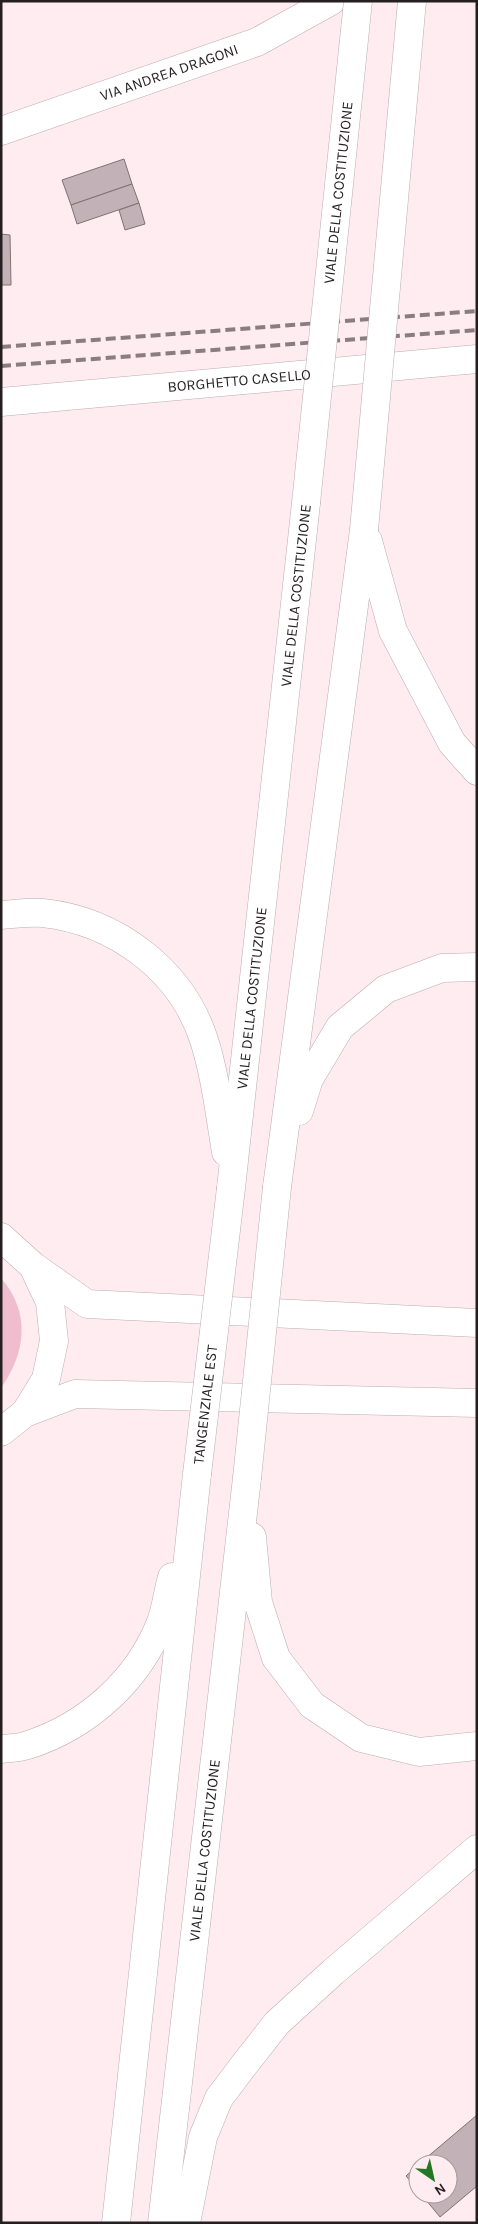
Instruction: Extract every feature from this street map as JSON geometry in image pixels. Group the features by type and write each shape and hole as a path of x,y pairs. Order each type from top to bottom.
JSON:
{"main road":[{"name":"VIA ANDREA DRAGONI","path":"1,131 257,42 331,1"},
{"name":"VIALE DELLA COSTITUZIONE","path":"231,1188 306,502 358,1"},
{"path":"412,1 364,530 276,1186 247,1478 258,1602 276,1658 312,1705 362,1738 419,1752 477,1746"},
{"name":"BORGHETTO CASELLO","path":"1,402 477,359"},
{"path":"364,530 393,631 452,743 477,770"},
{"path":"1,915 42,913 83,921 123,938 161,968 187,1002 204,1039 221,1119 231,1188"},
{"path":"276,1186 309,1079 340,1027 386,989 442,968 477,967"},
{"name":"TANGENZIALE EST","path":"116,2223 197,1474 231,1188"},
{"path":"1,1237 33,1266 87,1304 475,1323"},
{"path":"25,1413 46,1379 54,1341 50,1302 33,1266"},
{"path":"1,1432 25,1413 75,1394 472,1404"},
{"path":"1,1749 27,1745 72,1725 110,1699 142,1660 161,1622 197,1474"},
{"name":"VIALE DELLA COSTITUZIONE","path":"162,2223 247,1478"},
{"path":"186,2223 203,2137 220,2098 244,2065 277,2024 305,1998 477,1849"}],"shaded area":[{"path":"1,1278 11,1291 17,1305 22,1333 16,1361 1,1388"}],"building":[{"path":"124,159 132,184 71,205 62,180"},
{"path":"132,184 139,203 77,224 71,205"},
{"path":"139,203 145,224 125,230 119,210"},
{"path":"1,234 10,235 11,285 1,285"},
{"path":"477,2115 477,2186 458,2202 458,2154 431,2154"},
{"path":"429,2204 456,2204 440,2217"}],"railway":[{"path":"1,347 477,311"},
{"path":"1,366 477,330"}]}
